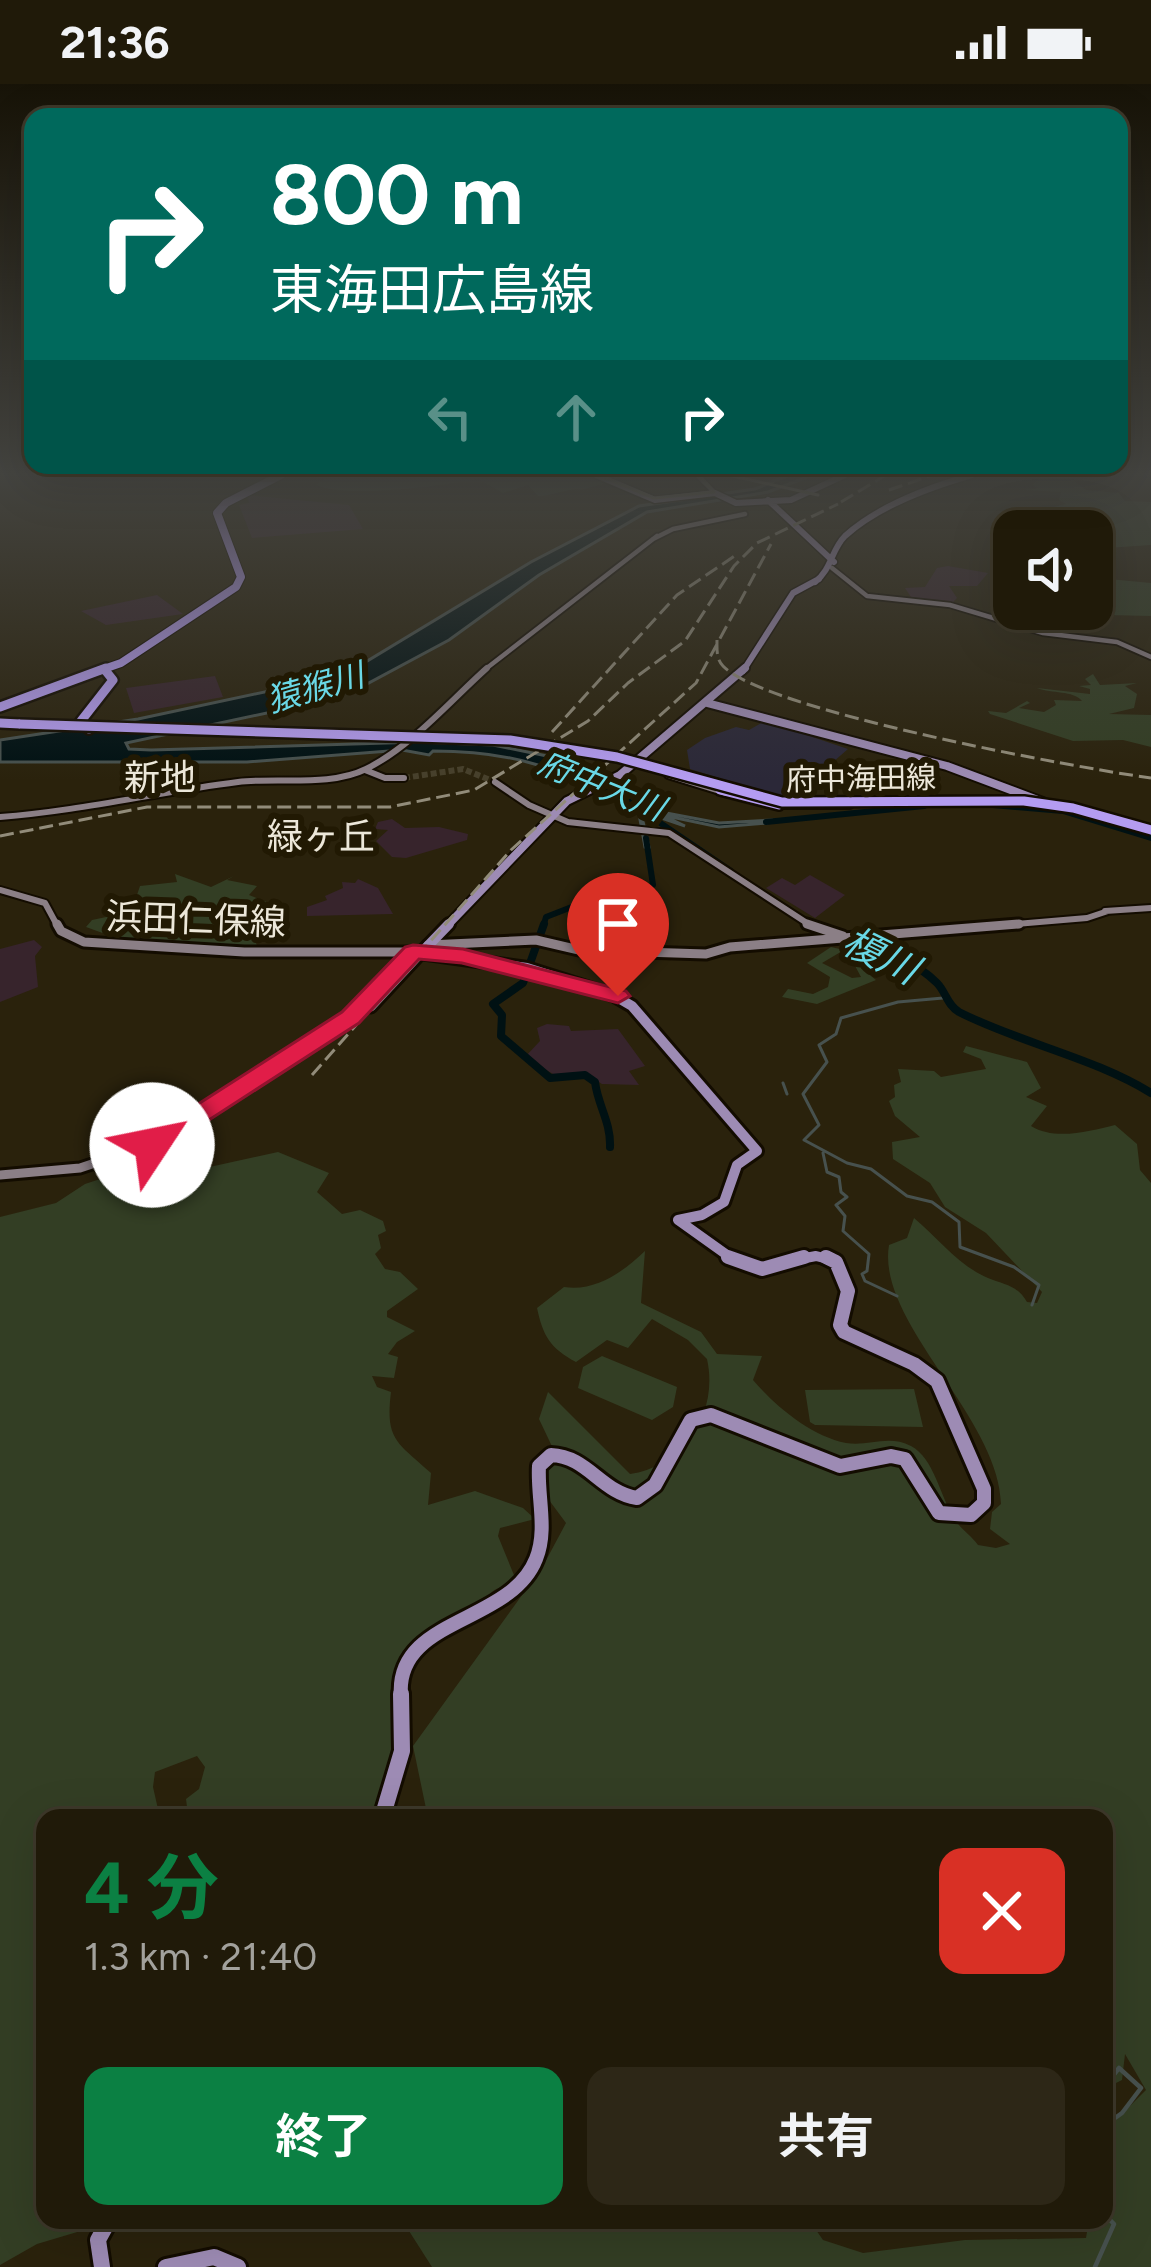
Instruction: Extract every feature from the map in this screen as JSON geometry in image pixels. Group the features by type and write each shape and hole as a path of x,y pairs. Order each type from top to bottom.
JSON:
{"highway":[{"path":"0,705 109,674 238,585 241,577"},
{"path":"109,674 81,719 83,727 384,736"},
{"path":"0,723 198,732"},
{"path":"215,732 534,743 633,762 772,802 1030,800 1144,829"},
{"path":"664,771 778,801 838,804"},
{"path":"664,771 784,804 1022,799 1058,806"},
{"path":"865,803 1033,803 1144,829"}],"main road":[{"path":"0,817 65,812 240,782 331,778 365,770 404,743 475,676 601,577"},
{"path":"421,950 548,814 635,762 753,666 798,592 821,577"},
{"path":"846,577 867,596 948,605 1037,631 1115,641 1151,658"},
{"path":"707,703 954,768 1022,799 1144,829"},
{"name":"府中海田線","path":"635,762 784,804 1022,799"},
{"path":"365,770 385,778 404,778"},
{"path":"495,782 548,814 585,826 644,827 698,849 758,898 795,920 856,939"},
{"path":"1058,806 1144,829"},
{"path":"0,1174 114,1162 163,1143 264,1072 359,1016 548,814"},
{"name":"浜田仁保線","path":"0,890 48,905 61,931 84,942 244,952 421,950"},
{"path":"421,950 536,940 578,950 706,954 741,946 1065,920 1151,908"},
{"path":"387,1809 404,1732 400,1681 405,1663 425,1642 505,1601 529,1576 542,1541 539,1466 551,1454 572,1457 611,1491 638,1498 655,1485 691,1420 710,1415 841,1466 860,1468 890,1455 902,1457 912,1466 924,1499 942,1514 971,1515 985,1497 937,1381 839,1325 848,1291 836,1262 808,1254 773,1268 752,1268 678,1220 721,1205 731,1192 737,1165 757,1150 629,1004 587,986 421,950"},
{"path":"102,2267 98,2240 105,2229"},
{"path":"166,2267 214,2257 238,2267"}],"shaded area":[{"path":"931,577 985,577 977,586 949,586 957,598 952,603 911,597 905,588 925,587"},
{"path":"157,595 183,614 106,625 81,611"},
{"path":"215,676 223,697 134,713 126,688"},
{"path":"765,721 848,749 809,783 783,798 690,769 687,750 705,738 736,727 749,730"},
{"path":"392,819 405,828 439,827 468,834 467,840 406,858 392,857 376,841 388,830 375,829 378,822"},
{"path":"810,875 845,895 815,918 766,888 782,878 795,885"},
{"path":"358,879 378,888 393,914 307,916 307,907 327,900 325,896 343,888 342,882"},
{"path":"34,940 42,947 35,956 38,987 0,1002 0,949"},
{"path":"569,1026 571,1031 618,1029 645,1066 629,1071 639,1085 602,1084 586,1074 558,1077 525,1057 540,1041 537,1028"}],"green space":[{"path":"1113,579 1151,583 1151,616 1113,615"},
{"path":"1093,674 1100,685 1137,683 1125,686 1137,694 1134,708 1109,714 1151,715 1151,747 1123,740 1073,741 988,711 1006,713 1027,701 1030,703 1019,708 1044,712 1056,705 1054,700 1082,701 1037,688 1090,694 1090,689 1079,686 1091,685 1085,679"},
{"path":"175,874 211,887 234,876 227,880 257,886 249,895 274,905 273,912 286,917 251,920 259,931 255,941 259,950 130,943 86,927 92,920 111,916 136,921 124,899 137,895 140,886 177,882"},
{"path":"831,947 844,950 822,963 852,978 861,977 845,947 868,957 861,968 876,980 817,1004 782,997 788,989 813,994 828,987 830,977 807,963"},
{"path":"966,1046 1027,1062 1041,1088 1026,1097 1047,1106 1031,1126 1062,1134 1115,1125 1137,1144 1140,1170 1151,1183 1151,2267 432,2267 408,2229 815,2229 823,2240 863,2253 965,2240 1086,2238 1088,2229 1113,2229 1113,2123 1146,2090 1125,2054 1122,2080 1113,2084 1113,1809 426,1809 413,1746 543,1566 566,1523 546,1496 547,1469 558,1459 539,1419 548,1392 630,1474 666,1460 693,1434 702,1417 708,1399 707,1359 688,1340 652,1319 628,1348 607,1340 576,1362 554,1346 542,1326 537,1308 564,1287 608,1279 645,1251 641,1303 701,1332 717,1354 762,1356 753,1380 783,1410 820,1434 846,1443 894,1441 911,1446 931,1468 956,1522 978,1545 1010,1544 990,1529 992,1512 1001,1504 995,1471 981,1438 918,1338 890,1275 889,1245 907,1238 914,1218 968,1266 1015,1289 1027,1302 1037,1303 1042,1292 986,1233 945,1207 930,1183 893,1159 892,1142 920,1137 895,1116 889,1101 895,1097 894,1085 901,1082 898,1069 934,1071 941,1077 986,1069 981,1059 963,1052"},
{"path":"278,1152 329,1173 317,1192 342,1214 360,1210 383,1221 386,1231 378,1235 381,1248 375,1254 385,1269 400,1272 418,1289 387,1311 387,1317 415,1331 388,1354 398,1357 394,1378 372,1376 377,1387 391,1392 390,1421 396,1439 431,1473 428,1505 475,1491 523,1508 535,1519 500,1528 498,1536 516,1580 493,1591 485,1605 419,1638 404,1652 394,1671 397,1742 387,1765 383,1795 374,1809 187,1807 186,1799 199,1789 205,1767 197,1756 155,1772 158,1809 36,1809 36,2229 87,2229 37,2244 0,2265 0,1217 56,1203 85,1184 167,1157 196,1170"},
{"path":"602,1356 677,1387 673,1407 652,1420 578,1388 583,1367"},
{"path":"914,1389 923,1427 810,1422 805,1390"}],"water":[{"name":"猿猴川","path":"506,577 536,577 449,640 363,686 309,704 126,743 129,749 151,750 420,742 493,745 547,756 661,812 719,823 773,820 719,827 662,815 685,826 641,813 649,847 645,847 639,814 631,805 536,764 463,752 433,751 429,755 402,750 247,762 0,762 0,740 138,719 344,675"}],"waterway":[{"name":"府中大川","path":"993,805 1063,811 1151,838"},
{"name":"府中大川","path":"766,822 924,806"},
{"name":"榎川","path":"650,816 731,871"},
{"path":"646,838 653,885"},
{"path":"619,892 640,891"},
{"path":"543,926 546,917 600,896"},
{"path":"543,926 523,983 493,1004 502,1015 501,1036 550,1078 585,1075 595,1082 610,1147"},
{"name":"榎川","path":"854,937 919,968 959,1012 1106,1070 1151,1093"},
{"path":"943,998 898,1002 841,1018 836,1034 819,1045 827,1062 803,1094 819,1125 804,1140 847,1163 871,1169 907,1196 932,1202 959,1222 960,1247 1014,1267 1039,1285 1032,1305"},
{"path":"783,1083 787,1094"},
{"path":"823,1153 827,1172 839,1177 841,1192 847,1197 836,1205 845,1216 843,1231 869,1254 867,1271 862,1274 865,1281 897,1296"},
{"path":"1113,2076 1119,2068 1141,2088 1113,2120"},
{"path":"1095,2267 1112,2229"}],"tunnel":[{"path":"404,778 463,769 495,782"}],"railway":[{"path":"552,732 677,595 704,577"},
{"path":"0,836 147,807 390,807 474,790 588,721 628,683 685,641 727,577"},
{"path":"717,644 753,577"},
{"path":"312,1075 511,850 696,683 717,644"},
{"path":"717,644 723,666 798,701 925,735 1151,778"}],"district":[{"name":"新地","path":"160,777"},
{"name":"緑ヶ丘","path":"321,836"}],"route":[{"path":"152,1145 350,1018 413,952 463,956 618,996"}]}
